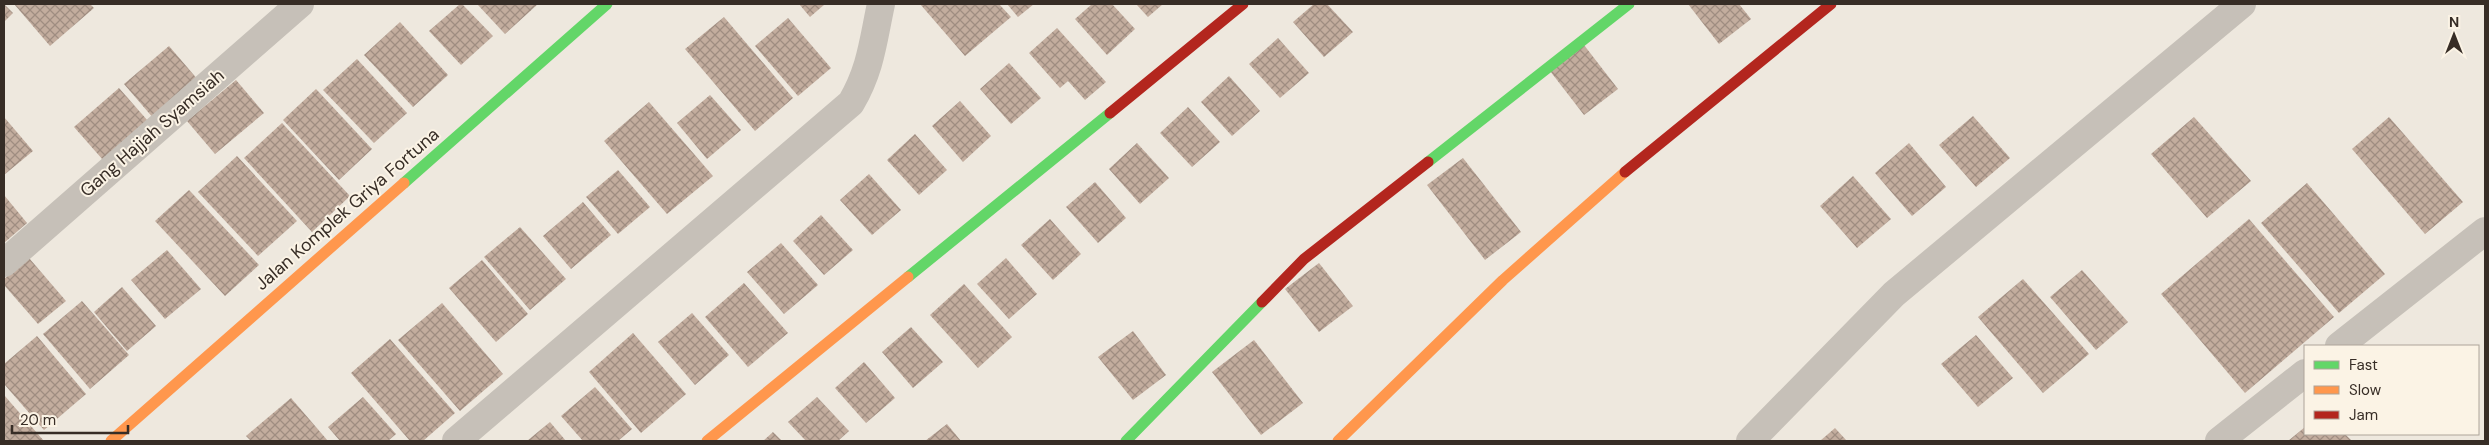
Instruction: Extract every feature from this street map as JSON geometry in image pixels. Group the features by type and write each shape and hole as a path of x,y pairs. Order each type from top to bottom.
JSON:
{"street":[{"name":"Gang Hajjah Syamsiah","path":"4,263 300,4"},
{"name":"Jalan Komplek Griya Fortuna","path":"111,441 607,4"},
{"path":"456,441 851,103 864,81 871,60 881,4"},
{"path":"707,441 1243,4"},
{"path":"1126,441 1304,259 1629,4"},
{"path":"1338,441 1405,378 1503,279 1605,189 1831,4"},
{"path":"1750,441 1894,294 2242,4"},
{"path":"2340,345 2485,231"},
{"path":"2219,441 2304,374"}],"building":[{"path":"4,4 13,13 4,22"},
{"path":"14,4 90,4 94,8 50,46"},
{"path":"460,4 493,36 461,65 429,31"},
{"path":"477,4 538,4 505,34"},
{"path":"799,4 825,4 810,17"},
{"path":"920,4 999,4 1011,17 965,56"},
{"path":"1007,4 1034,4 1018,17"},
{"path":"1092,4 1112,4 1135,29 1107,55 1075,19"},
{"path":"1136,4 1163,4 1148,17"},
{"path":"1314,4 1327,4 1353,32 1324,57 1293,22"},
{"path":"1688,4 1739,4 1751,19 1719,44"},
{"path":"724,17 793,98 755,131 685,49"},
{"path":"788,18 831,68 798,96 755,46"},
{"path":"400,22 448,75 413,107 364,55"},
{"path":"1057,28 1106,82 1085,100 1068,81 1060,88 1029,53"},
{"path":"1278,38 1309,73 1280,98 1249,64"},
{"path":"1584,45 1618,89 1584,115 1550,71"},
{"path":"169,46 199,81 154,119 124,84"},
{"path":"357,59 407,113 374,143 323,90"},
{"path":"1009,63 1041,98 1011,124 980,89"},
{"path":"1229,76 1260,111 1232,136 1201,102"},
{"path":"236,80 264,113 215,154 187,121"},
{"path":"119,88 148,121 103,160 74,127"},
{"path":"316,89 372,149 339,180 283,120"},
{"path":"710,95 741,130 707,159 677,123"},
{"path":"960,101 991,136 963,162 932,126"},
{"path":"649,102 713,176 667,214 604,141"},
{"path":"1188,107 1220,142 1192,167 1160,133"},
{"path":"1973,116 2010,158 1976,187 1939,145"},
{"path":"4,117 33,151 4,175"},
{"path":"2194,117 2251,181 2207,218 2151,154"},
{"path":"2389,117 2463,202 2425,234 2352,149"},
{"path":"282,123 350,196 312,232 244,158"},
{"path":"915,134 947,170 919,195 887,160"},
{"path":"1137,143 1169,178 1140,204 1109,169"},
{"path":"1909,143 1946,187 1912,216 1875,173"},
{"path":"237,156 297,221 258,256 198,192"},
{"path":"1463,158 1521,232 1485,260 1427,185"},
{"path":"618,170 650,207 618,234 586,197"},
{"path":"869,174 901,210 872,235 840,200"},
{"path":"1853,176 1891,219 1857,248 1820,206"},
{"path":"1095,182 1126,218 1098,243 1066,207"},
{"path":"2307,183 2385,274 2339,313 2261,223"},
{"path":"189,190 259,265 225,296 155,221"},
{"path":"4,195 27,223 4,243"},
{"path":"583,202 611,235 571,269 543,236"},
{"path":"821,215 853,250 824,275 793,241"},
{"path":"1050,219 1081,254 1053,280 1021,245"},
{"path":"2249,219 2334,317 2245,393 2161,294"},
{"path":"520,227 566,279 530,310 484,257"},
{"path":"781,243 818,285 784,314 747,272"},
{"path":"167,250 201,289 165,319 131,280"},
{"path":"29,258 66,301 38,324 4,285 4,279"},
{"path":"1006,258 1037,294 1009,319 977,284"},
{"path":"482,260 528,314 496,342 449,288"},
{"path":"1319,263 1353,306 1319,332 1285,289"},
{"path":"2082,270 2128,322 2096,350 2050,297"},
{"path":"2023,279 2089,354 2043,393 1978,317"},
{"path":"744,283 788,333 748,367 705,317"},
{"path":"964,284 1012,337 978,368 930,315"},
{"path":"122,287 156,326 127,351 94,312"},
{"path":"82,301 129,355 90,389 43,334"},
{"path":"442,303 503,374 460,411 398,340"},
{"path":"692,313 729,355 695,385 658,342"},
{"path":"911,327 943,362 913,388 882,352"},
{"path":"1133,331 1166,375 1133,400 1098,357"},
{"path":"633,333 686,394 641,433 589,372"},
{"path":"1976,335 2013,378 1978,407 1941,364"},
{"path":"37,336 86,394 44,430 4,384 4,364"},
{"path":"390,339 455,413 423,441 410,441 351,373"},
{"path":"1254,340 1303,403 1261,435 1212,372"},
{"path":"864,362 895,398 866,423 835,388"},
{"path":"595,387 632,429 618,441 583,441 561,416"},
{"path":"4,395 44,441 4,441"},
{"path":"363,397 396,434 388,441 340,441 328,427"},
{"path":"817,397 849,431 838,441 806,441 788,422"},
{"path":"291,398 328,441 251,441 246,436"},
{"path":"550,422 566,441 527,441"},
{"path":"947,424 961,441 925,441"},
{"path":"1835,428 1847,441 1820,441"},
{"path":"2304,428 2304,435 2346,435 2352,441 2288,441"},
{"path":"773,432 782,441 763,441"}],"traffic: fast":[{"path":"404,183 607,4"},
{"path":"1428,162 1629,4"},
{"path":"908,277 1110,113"},
{"path":"1126,441 1262,302"}],"traffic: slow":[{"path":"1338,441 1503,280 1625,172"},
{"path":"111,441 404,183"},
{"path":"707,441 908,277"}],"traffic: jam":[{"path":"1110,113 1243,4"},
{"path":"1625,172 1831,4"},
{"path":"1262,302 1304,259 1428,162"}]}
